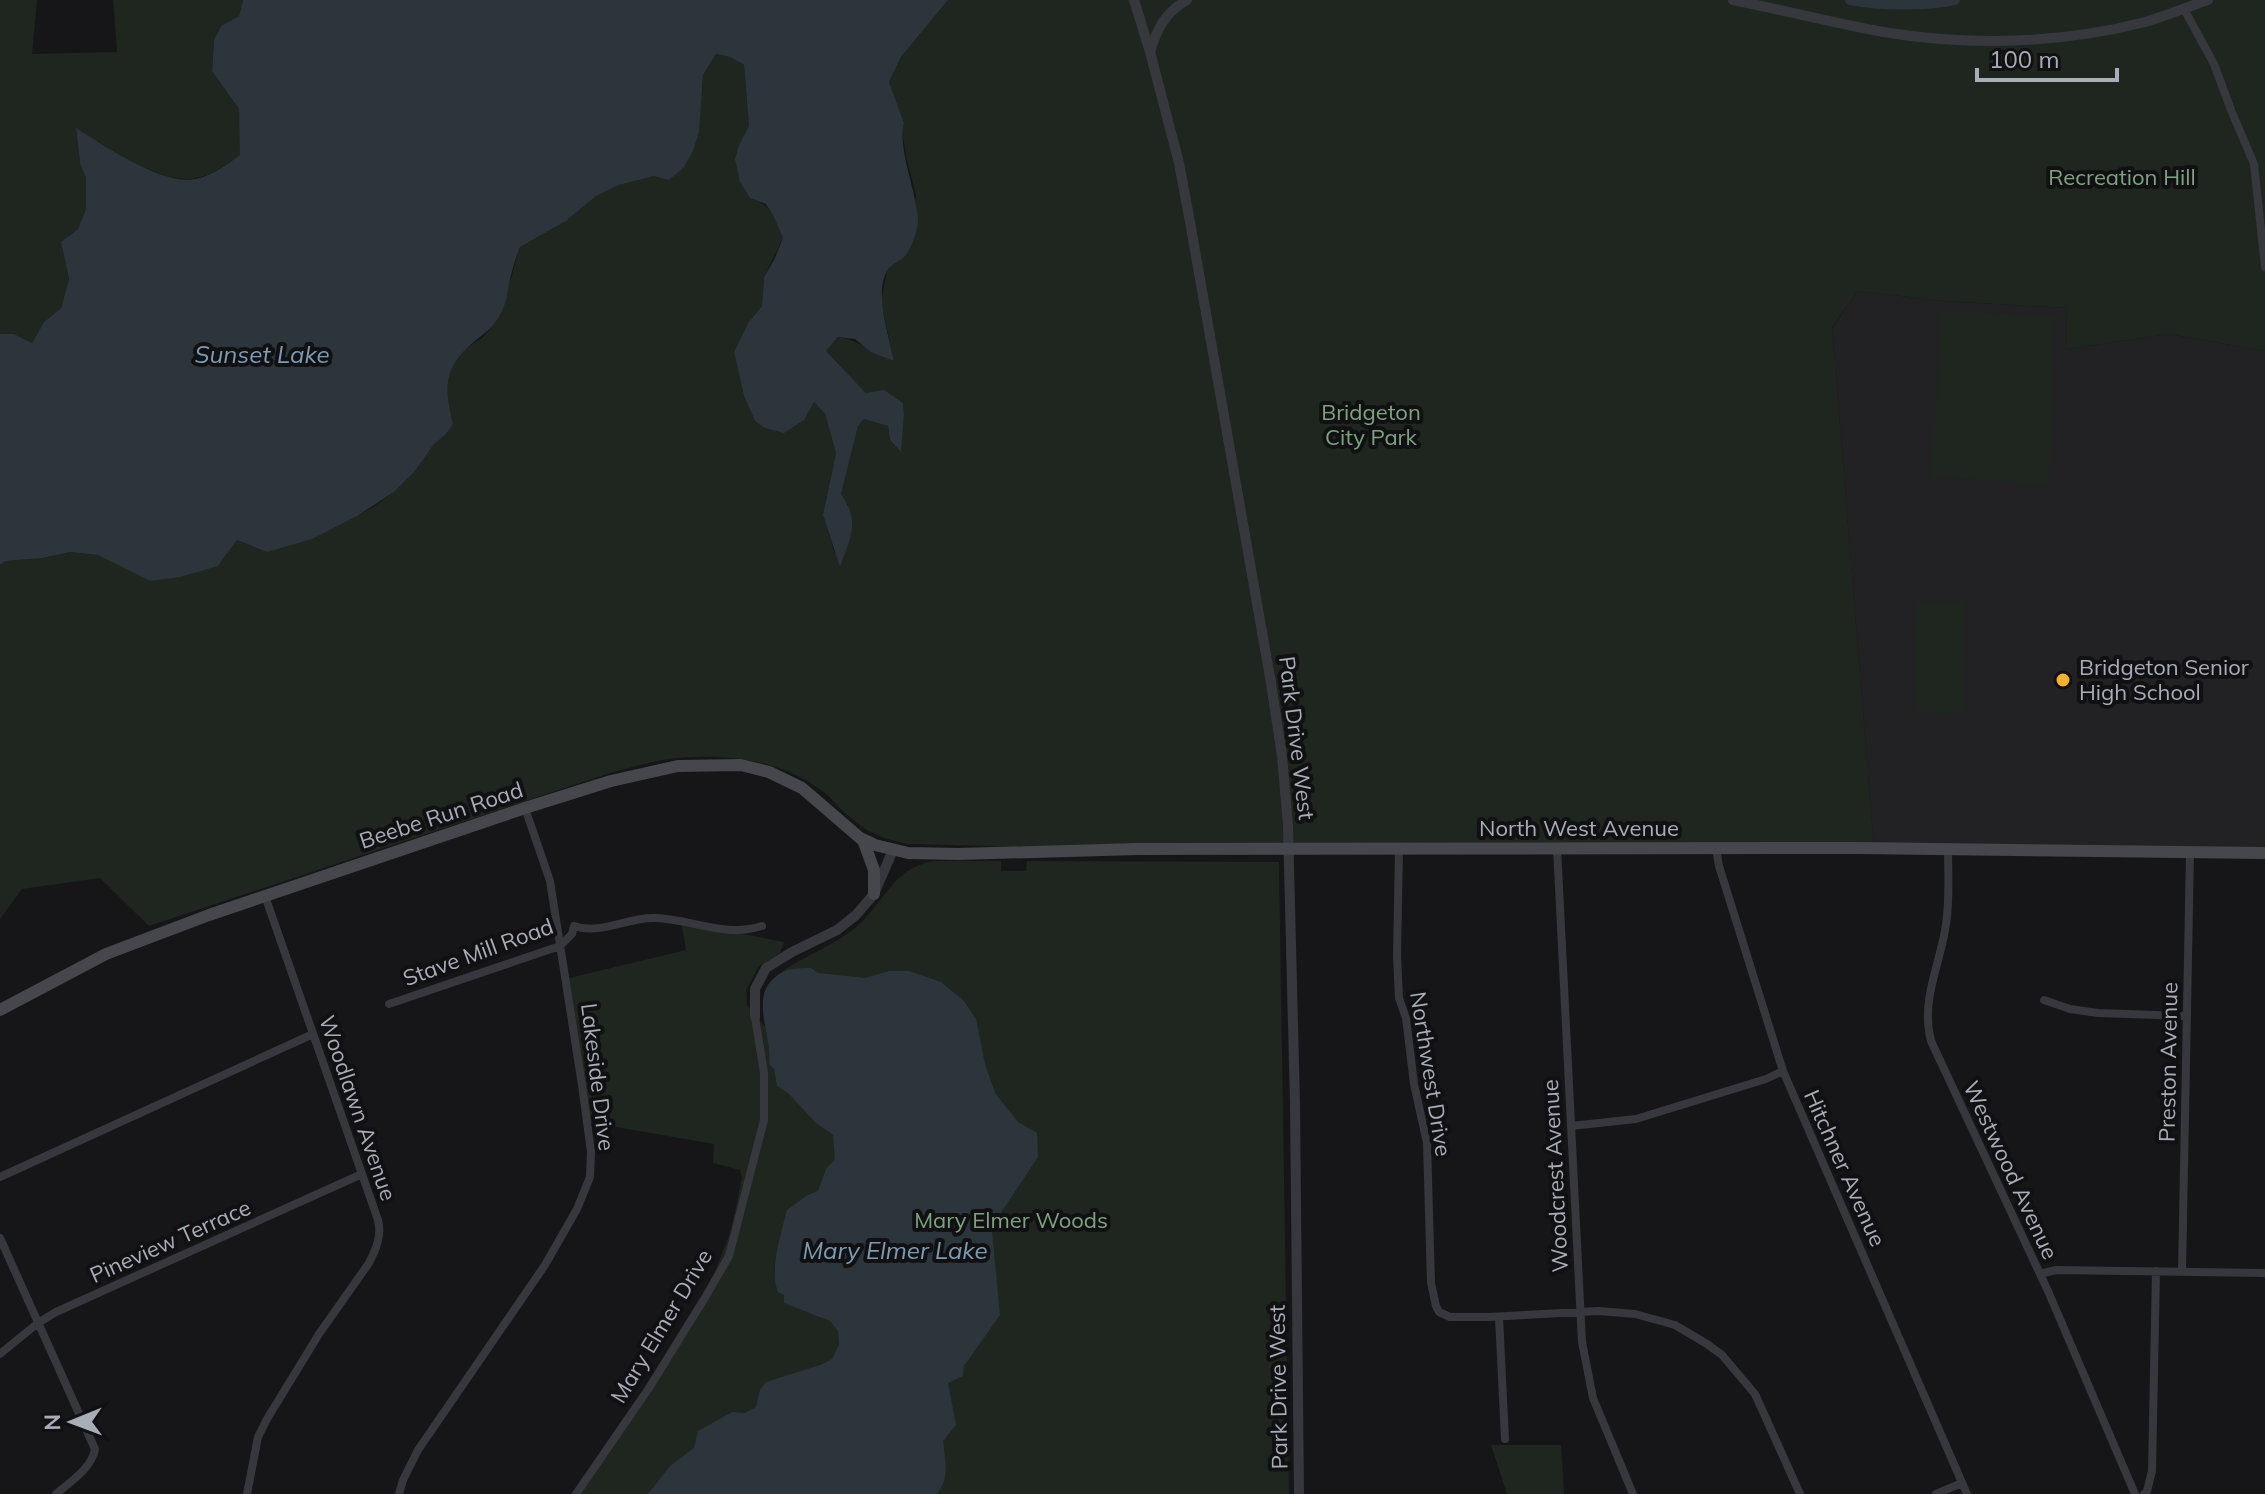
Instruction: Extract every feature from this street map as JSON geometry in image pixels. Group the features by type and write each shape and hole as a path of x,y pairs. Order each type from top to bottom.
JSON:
{"main road":[{"name":"Beebe Run Road","path":"0,1010 106,954 265,896 525,808 664,767 741,765 769,772 802,788 863,840 893,850"},
{"path":"863,840 874,870 874,894"},
{"name":"North West Avenue","path":"893,850 958,854 1138,849 1557,848 2265,853"}],"street":[{"name":"Park Drive West","path":"1134,0 1179,163 1282,756 1289,850 1295,1104 1299,1494"},
{"path":"1150,52 1162,21 1187,0"},
{"path":"1733,0 1880,31 1949,39 1995,40 2031,39 2111,29 2144,22 2208,0"},
{"path":"2184,9 2214,64 2255,168 2265,267"},
{"path":"2255,168 2265,167"},
{"name":"Lakeside Drive","path":"399,1494 418,1450 545,1265 588,1185 591,1152 550,881 525,808"},
{"name":"Woodcrest Avenue","path":"1557,848 1585,1361 1593,1398 1633,1494"},
{"name":"Hitchner Avenue","path":"1716,848 1783,1071 1967,1494"},
{"name":"Northwest Drive","path":"1399,849 1398,988 1427,1143 1432,1293 1443,1315 1499,1317"},
{"name":"Westwood Avenue","path":"1948,849 1946,925 1931,986 1927,1028 2040,1274 2135,1494"},
{"name":"Mary Elmer Drive","path":"576,1494 649,1388 729,1256 764,1120 766,1097 755,1017 755,989 766,968 774,961 845,925 865,907 893,850"},
{"name":"Preston Avenue","path":"2182,1272 2190,853"},
{"name":"Woodlawn Avenue","path":"247,1494 258,1437 319,1334 369,1263 380,1227 265,896"},
{"name":"Stave Mill Road","path":"389,1004 560,946 572,934 574,926 588,930 656,918 735,931 762,926"},
{"path":"2044,1000 2070,1009 2098,1013 2187,1016"},
{"path":"0,1177 313,1034"},
{"path":"1571,1126 1636,1119 1783,1071"},
{"name":"Pineview Terrace","path":"0,1354 56,1312 362,1174"},
{"path":"0,1238 95,1449 86,1468 58,1492"},
{"path":"2040,1274 2056,1270 2265,1273"},
{"path":"2144,1494 2152,1471 2156,1271"},
{"path":"1505,1439 1499,1317 1617,1312 1656,1319 1675,1325 1722,1355 1755,1394 1800,1494"},
{"path":"1936,1494 1962,1483"}],"shaded area":[{"name":"Bridgeton Senior High School","path":"1858,291 1943,301 2066,308 2067,349 2169,334 2265,351 2265,853 1874,848 1832,328"}],"green space":[{"path":"0,0 37,0 32,54 117,52 113,0 243,0 239,16 221,26 214,40 212,71 239,109 241,155 208,174 182,179 151,170 76,129 80,163 86,178 86,209 78,229 61,242 69,279 61,308 44,322 32,343 14,334 0,334"},
{"name":"Bridgeton City Park","path":"948,0 2265,0 2265,351 2169,334 2067,349 2066,308 1943,301 1858,291 1832,327 1874,848 1138,849 908,844 881,837 866,829 821,790 786,771 748,760 688,757 613,772 149,926 100,878 22,889 0,919 0,565 6,561 70,552 99,555 150,581 218,566 237,540 267,552 334,526 382,501 406,480 453,424 448,393 449,375 458,358 493,324 503,303 520,247 566,221 596,196 619,185 654,176 702,94 703,75 716,54 744,65 749,126 739,145 750,198 768,209 783,238 764,277 762,306 748,323 734,352 744,396 755,421 814,402 825,414 836,453 823,515 835,554 848,505 841,494 858,426 864,419 888,426 890,440 900,451 904,414 903,402 866,393 826,351 838,337 894,361 881,302 887,270 906,254 916,196 906,156 904,123 889,82 901,57"},
{"path":"1942,311 2055,316 2049,485 1931,476"},
{"path":"1917,602 1966,602 1962,714 1915,712"},
{"name":"Mary Elmer Woods","path":"933,861 1001,861 1001,871 1026,871 1027,861 1279,862 1289,1494 578,1494 703,1304 731,1230 742,1178 740,1170 713,1163 714,1144 587,1122 565,979 686,950 681,922 784,942 780,953 759,966 746,990 747,1005 768,1030 768,987 775,977 846,935 907,871"},
{"path":"1491,1445 1561,1445 1564,1494 1507,1494"}],"water":[{"name":"Sunset Lake","path":"243,0 948,0 901,57 889,82 904,123 903,144 918,220 908,252 889,269 883,280 882,303 894,361 871,352 855,339 838,337 826,351 866,393 884,390 903,403 904,414 901,452 890,440 888,426 864,419 858,426 841,494 851,513 852,530 840,567 823,515 836,453 825,414 814,402 804,420 784,433 765,428 755,421 744,396 734,352 748,323 762,306 764,277 783,238 766,204 750,198 740,182 735,159 749,126 744,65 716,54 703,75 699,132 684,167 669,180 654,176 619,185 596,196 566,221 520,247 501,313 458,358 449,375 448,393 453,424 394,492 357,516 312,539 267,552 237,540 218,566 180,577 150,581 98,555 70,552 6,561 0,565 0,334 14,334 32,343 44,322 61,308 69,279 61,242 78,229 86,209 86,178 80,163 76,128 150,170 182,180 208,175 240,155 239,109 212,71 214,40 221,26 239,16"},
{"name":"Mary Elmer Lake","path":"811,968 818,973 865,978 889,971 909,971 941,982 964,1001 976,1019 985,1064 995,1093 1018,1122 1037,1133 1038,1157 992,1231 1000,1315 964,1366 963,1376 948,1383 956,1425 943,1441 945,1475 937,1494 648,1494 670,1466 694,1448 698,1431 732,1412 745,1413 756,1407 760,1390 766,1382 832,1359 839,1345 838,1331 830,1321 784,1303 784,1295 778,1292 775,1274 787,1210 818,1191 826,1169 835,1159 833,1135 777,1086 774,1069 769,1064 763,1013 766,989 773,979 785,971"}],"waterway":[{"path":"1850,0 1902,4 1955,0"}],"place":[{"name":"Bridgeton Senior High School","path":"2063,680"}],"park label":[{"name":"Recreation Hill","path":"2122,177"}]}
